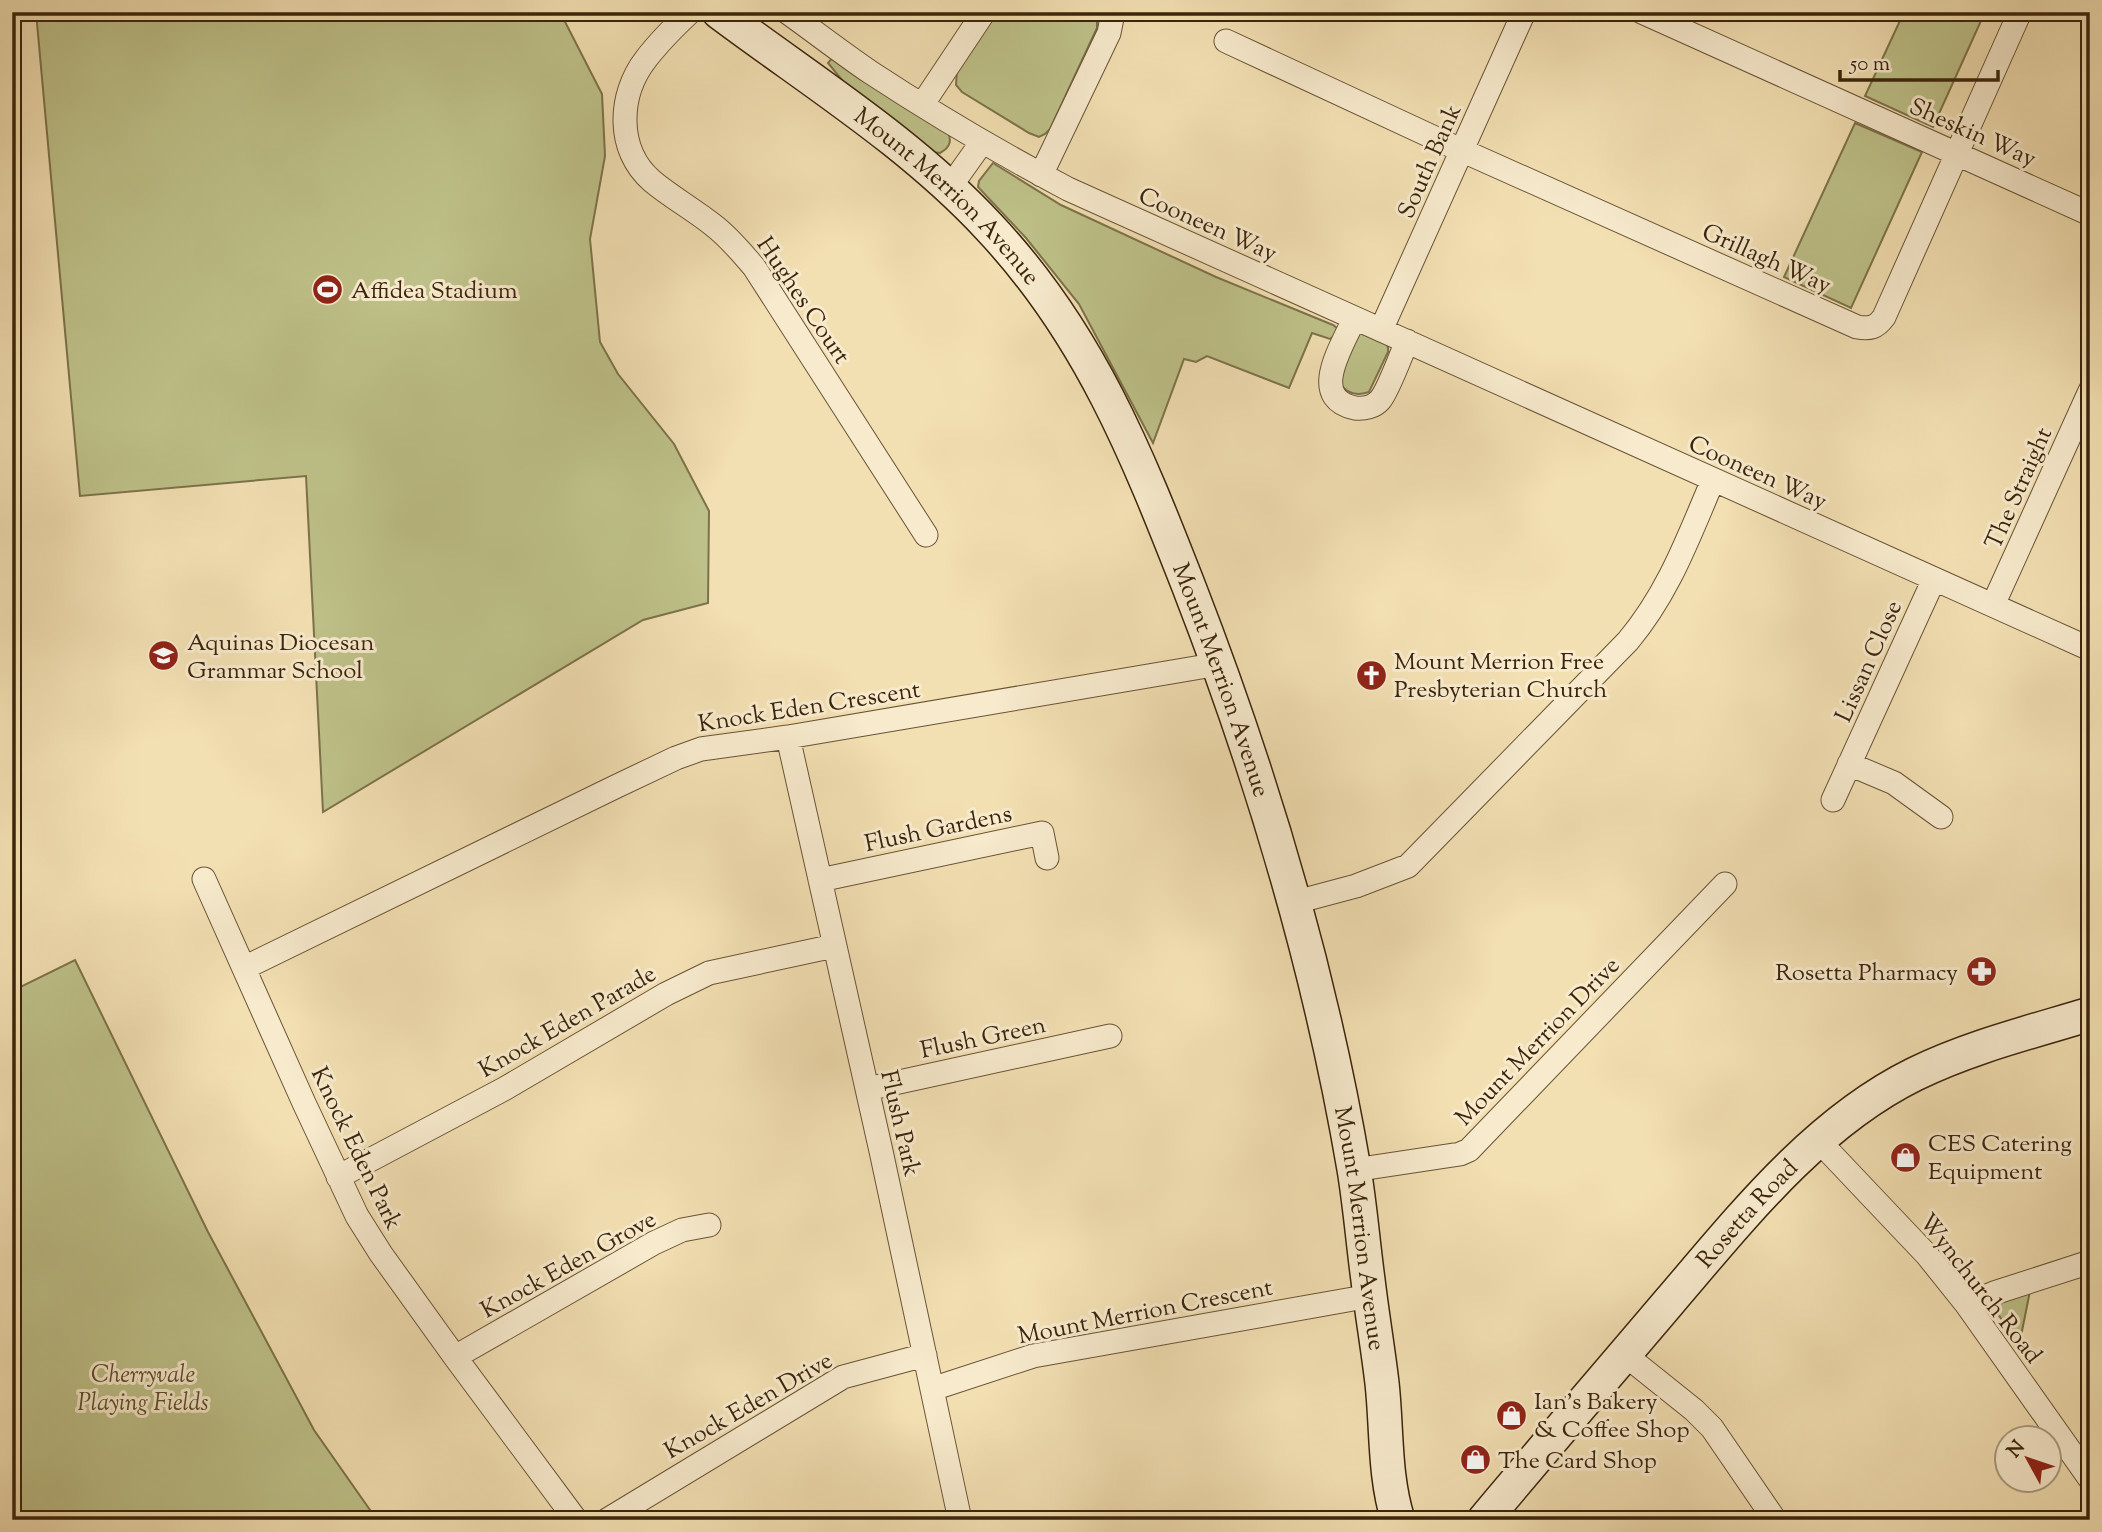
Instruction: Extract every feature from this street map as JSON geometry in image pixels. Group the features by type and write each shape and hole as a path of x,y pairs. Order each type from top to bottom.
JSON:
{"street":[{"name":"Hughes Court","path":"690,12 644,61 630,86 625,112 625,134 631,155 651,181 713,225 754,267 926,535"},
{"name":"Mount Merrion Avenue","path":"719,12 882,131 950,187 992,229 1068,328 1125,430 1219,664 1296,902 1327,1035 1354,1170 1382,1384 1393,1513"},
{"name":"Mount Merrion Avenue","path":"787,12 867,70 982,142"},
{"path":"922,105 984,12"},
{"path":"1041,175 1110,33 1112,18 1108,12"},
{"name":"South Bank","path":"1381,330 1523,12"},
{"name":"Sheskin Way","path":"1642,12 2090,214"},
{"path":"1956,153 2020,12"},
{"path":"1226,41 1462,150"},
{"path":"950,187 982,142"},
{"name":"Cooneen Way","path":"982,142 1108,208 2090,649"},
{"name":"Grillagh Way","path":"1462,150 1857,327 1868,329 1877,326 1884,317 1956,153"},
{"path":"1354,319 1330,375 1330,388 1337,398 1348,406 1359,409 1371,407 1380,400 1407,341"},
{"name":"The Straight","path":"1993,606 2090,391"},
{"path":"1296,902 1356,886 1408,866 1418,856 1620,650 1647,619 1661,596 1713,480"},
{"name":"Lissan Close","path":"1833,800 1934,579"},
{"name":"Knock Eden Crescent","path":"244,968 676,758 701,749 788,737 1219,664"},
{"name":"Flush Park","path":"788,737 960,1520"},
{"path":"1849,764 1894,783 1941,817"},
{"name":"Flush Gardens","path":"820,880 1042,833 1047,858"},
{"name":"Knock Eden Park","path":"204,879 357,1216 455,1357 576,1520"},
{"name":"Mount Merrion Drive","path":"1354,1170 1460,1154 1469,1150 1725,884"},
{"name":"Knock Eden Parade","path":"338,1177 504,1089 666,994 709,973 834,946"},
{"name":"Rosetta Road","path":"1483,1520 1741,1217 1818,1140 1867,1102 1914,1074 1968,1051 2090,1014"},
{"name":"Flush Green","path":"867,1089 1110,1037"},
{"name":"Wynchurch Road","path":"1818,1140 1927,1255 1967,1305 2090,1479"},
{"name":"Knock Eden Grove","path":"455,1357 654,1243 682,1230 709,1225"},
{"path":"1967,1305 1994,1293 2090,1262"},
{"name":"Mount Merrion Crescent","path":"932,1389 1033,1356 1370,1296"},
{"path":"1625,1354 1712,1428 1775,1520"},
{"name":"Knock Eden Drive","path":"607,1520 843,1377 925,1355"}],"green space":[{"name":"Affidea Stadium","path":"36,12 560,12 602,94 605,156 590,239 600,342 618,374 674,444 709,511 708,603 643,620 323,812 306,476 80,496"},
{"path":"997,12 1092,12 1097,20 1097,28 1050,129 1039,137 962,92 956,85 957,69"},
{"path":"1904,12 1985,12 1933,127 1865,96"},
{"path":"833,57 947,130 950,137 948,146 940,153 933,152 846,85 828,63"},
{"path":"1855,123 1922,152 1851,308 1784,277"},
{"path":"993,163 1061,205 1216,277 1333,325 1337,328 1335,335 1330,339 1312,333 1289,388 1207,356 1196,362 1184,359 1153,443 1079,304 1026,238 978,187 979,181"},
{"path":"1364,331 1384,341 1388,352 1369,392 1356,394 1346,390 1340,383 1354,336"},
{"name":"Cherryvale Playing Fields","path":"75,960 208,1232 314,1430 377,1520 12,1520 12,991"},
{"path":"2030,1291 2021,1336 2009,1330 1993,1305"}],"place":[{"name":"Affidea Stadium","path":"328,290"},
{"name":"Aquinas Diocesan Grammar School","path":"164,656"},
{"name":"Mount Merrion Free Presbyterian Church","path":"1371,675"},
{"name":"Rosetta Pharmacy","path":"1981,972"},
{"name":"CES Catering Equipment","path":"1905,1157"},
{"name":"Ian's Bakery & Coffee Shop","path":"1511,1415"},
{"name":"The Card Shop","path":"1475,1460"}]}
